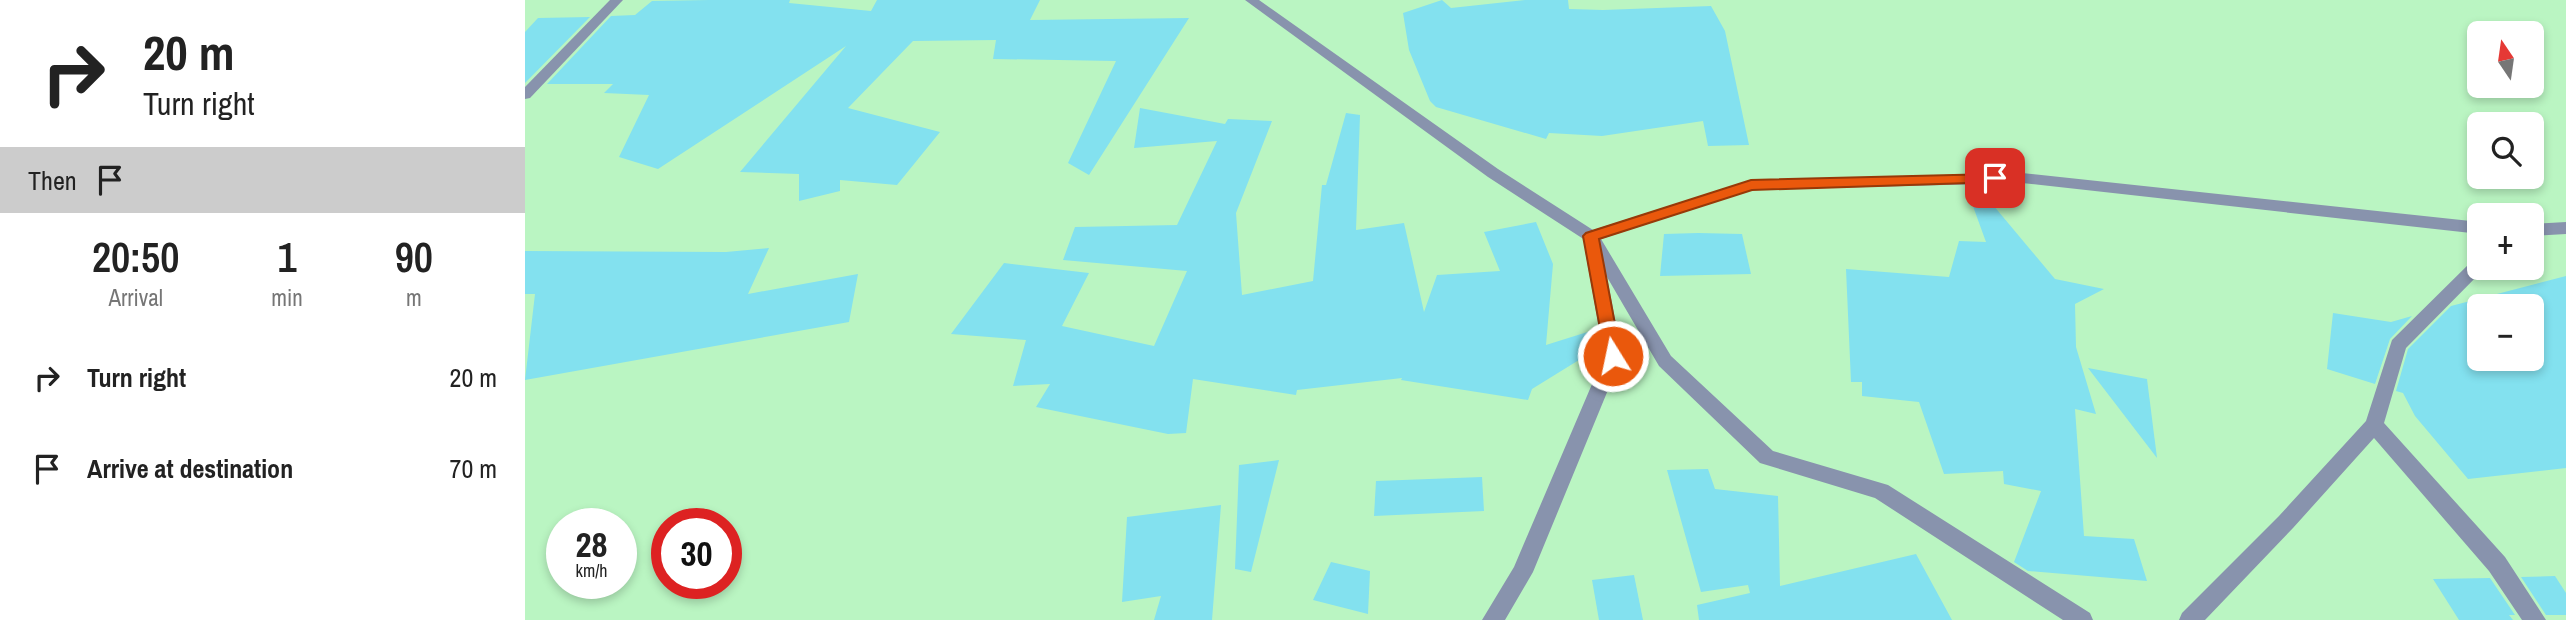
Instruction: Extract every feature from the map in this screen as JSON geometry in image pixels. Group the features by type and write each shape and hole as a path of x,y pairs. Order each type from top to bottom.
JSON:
{"street":[{"path":"525,95 617,0"},
{"path":"1251,0 1493,173 1591,236 1665,361 1767,457 1881,491 2082,620"},
{"path":"1591,236 1751,185 2022,178 2467,227"},
{"path":"2544,229 2566,228"},
{"path":"1493,620 1521,572 1613,356 1591,236"},
{"path":"2190,620 2286,522 2374,425 2398,345 2467,276"},
{"path":"2374,425 2497,564 2535,620"}],"building":[{"path":"790,0 789,3 871,11 877,0 1040,0 1030,20 1189,18 1089,175 1068,163 1116,61 993,59 996,40 913,41 848,108 940,132 897,185 840,180 840,191 799,201 799,174 740,172 846,46 658,169 619,157 649,95 604,93 613,84 547,84 611,16 635,15 652,1"},
{"path":"1442,0 1451,8 1525,0 1568,0 1569,9 1711,6 1725,31 1749,145 1708,146 1703,121 1602,136 1549,133 1546,139 1436,107 1430,101 1409,50 1403,13"},
{"path":"590,17 525,83 525,32 538,18"},
{"path":"1140,108 1225,124 1228,119 1272,121 1236,213 1242,295 1313,281 1322,185 1326,185 1346,113 1360,115 1356,230 1404,223 1424,312 1437,275 1500,271 1484,232 1536,222 1553,264 1546,345 1597,329 1600,347 1532,389 1528,400 1401,380 1402,378 1297,390 1296,395 1193,379 1186,433 1168,434 1036,407 1050,384 1013,386 1026,340 951,334 1004,263 1089,273 1062,326 1154,346 1187,271 1063,260 1075,227 1177,225 1217,141 1134,148"},
{"path":"1966,187 1978,187 2055,279 2104,289 2075,304 2076,347 2096,414 2075,409 2084,536 2134,539 2147,581 2028,571 2014,562 2041,491 2004,484 2003,471 1944,474 1919,402 1862,396 1862,382 1851,382 1846,269 1949,277 1959,241 1986,242"},
{"path":"1664,234 1742,234 1751,274 1660,276"},
{"path":"769,248 748,294 858,274 849,322 525,380 535,294 525,294 525,251 726,252"},
{"path":"2566,276 2566,468 2468,479 2415,416 2403,393 2396,391 2408,349 2451,306 2467,302 2467,371 2544,371 2544,294 2497,294"},
{"path":"2333,313 2391,322 2412,316 2390,339 2375,384 2327,369"},
{"path":"2088,368 2147,379 2157,458"},
{"path":"1279,460 1251,572 1235,569 1239,465"},
{"path":"1708,469 1715,489 1778,496 1780,586 1916,554 1952,620 1699,620 1697,605 1750,593 1748,585 1701,592 1667,470"},
{"path":"1482,477 1484,511 1374,516 1376,481"},
{"path":"1221,505 1212,620 1154,620 1161,596 1122,602 1127,517"},
{"path":"1331,562 1370,571 1368,614 1313,600"},
{"path":"1634,575 1643,620 1599,620 1592,580"},
{"path":"2555,576 2566,593 2566,615 2546,615 2521,577"},
{"path":"2490,578 2515,615 2509,615 2513,620 2459,620 2433,579"}],"route":[{"path":"1613,356 1591,236 1751,185 1995,178"}]}
